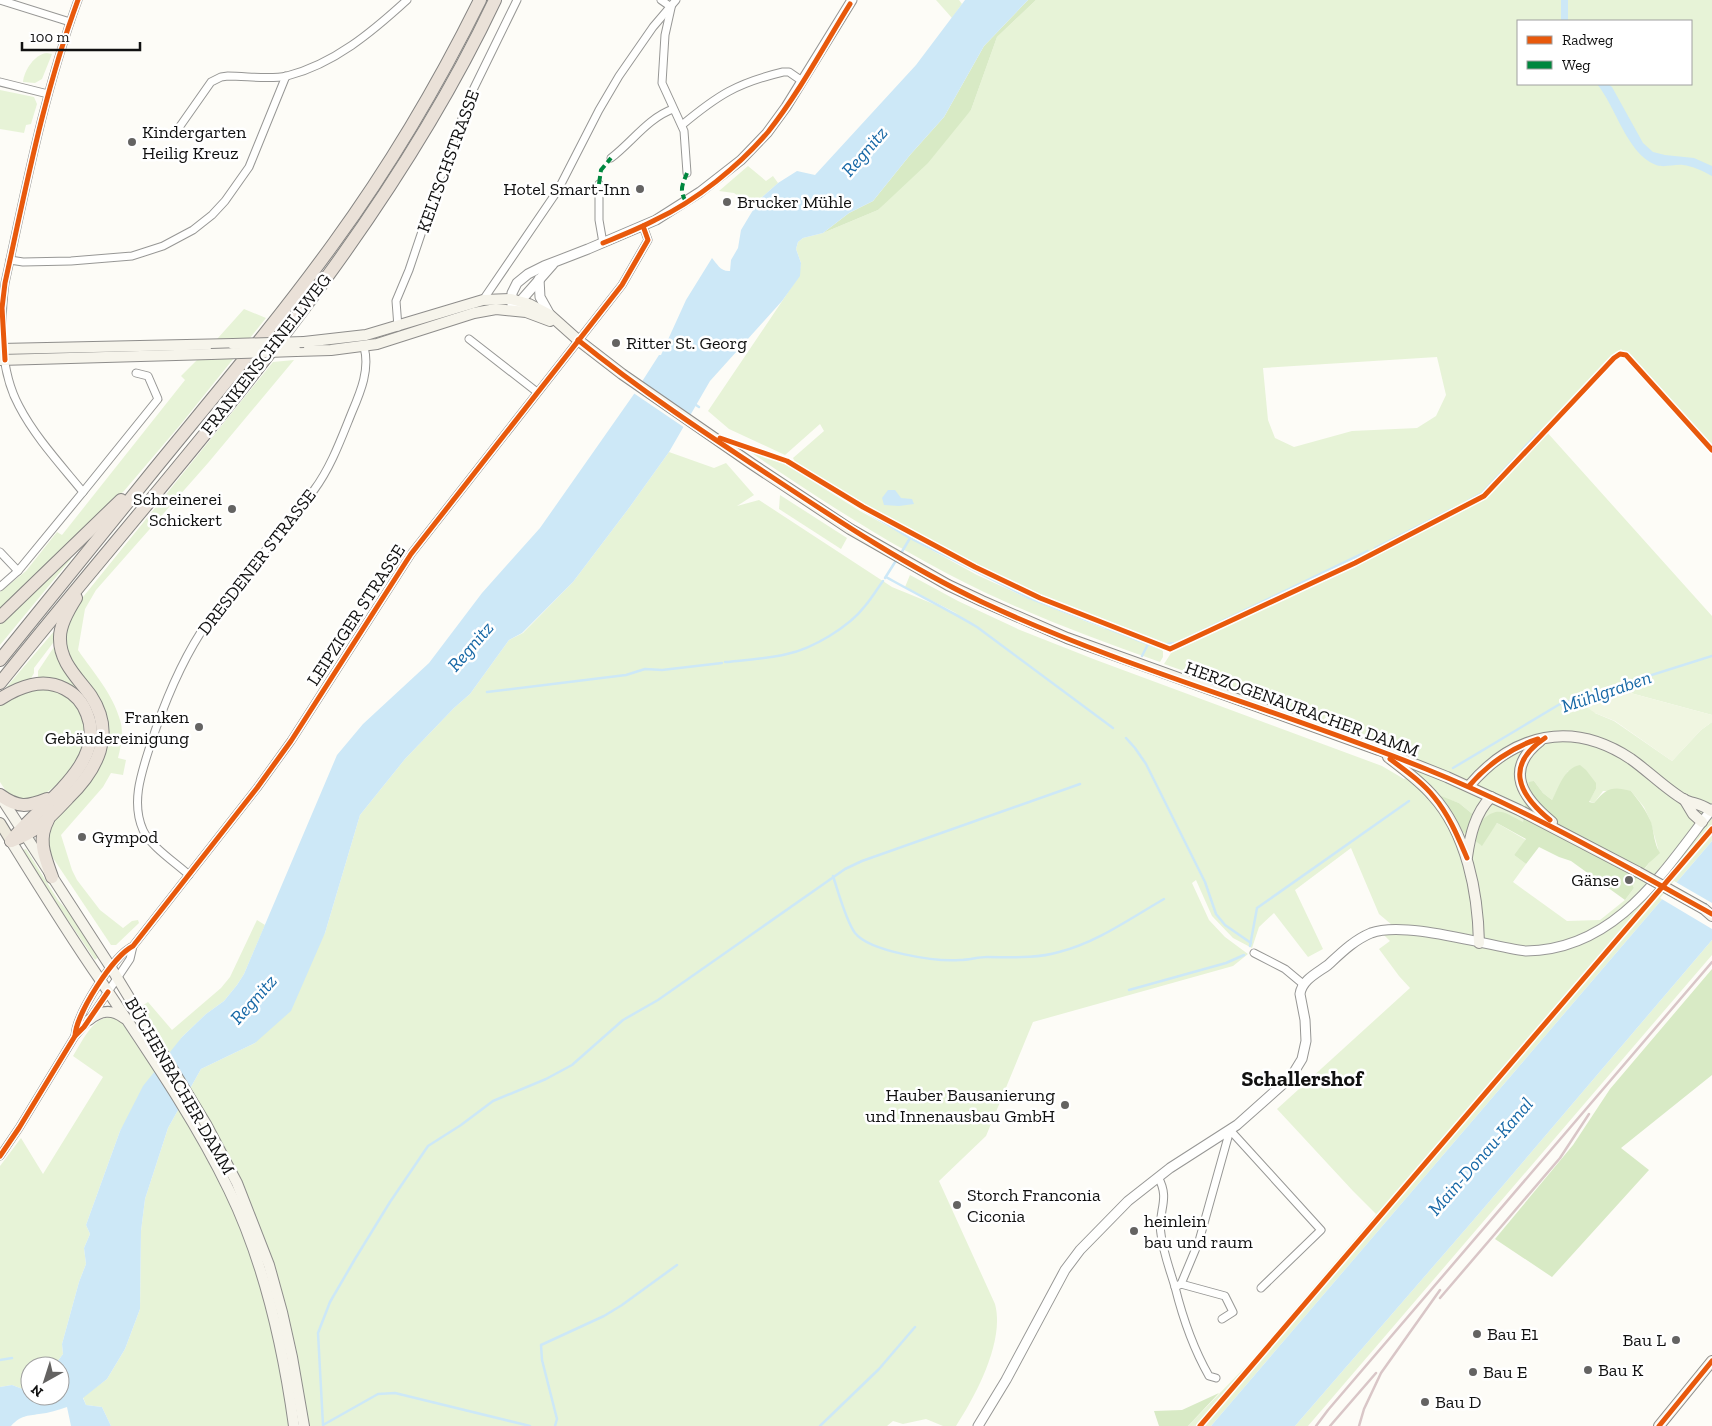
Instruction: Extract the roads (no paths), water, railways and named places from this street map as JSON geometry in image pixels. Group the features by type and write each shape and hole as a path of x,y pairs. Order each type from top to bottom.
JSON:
{"highway":[{"name":"FRANKENSCHNELLWEG","path":"0,660 273,324 334,243 373,187 448,61 480,0"},
{"name":"FRANKENSCHNELLWEG","path":"0,683 279,339 346,251 418,142 443,100 495,0"},
{"path":"0,617 153,471"},
{"path":"23,832 33,832 80,786 101,752 103,730 101,718 91,696 65,661 60,635 69,610 97,564"},
{"path":"0,699 27,685 40,683 63,688 74,694 84,706 90,726 90,746 85,759 23,832 11,841"},
{"path":"0,796 14,804 24,806 33,805 54,796"},
{"path":"50,816 43,830 42,844 52,877"}],"main road":[{"path":"2,355 304,342 366,335 398,327 483,300 515,300"},
{"name":"HERZOGENAURACHER DAMM","path":"515,300 550,315 563,328 636,385 850,529 915,567 1029,623 1100,651 1378,750 1469,786 1572,836 1709,913"},
{"name":"HERZOGENAURACHER DAMM","path":"2,355 211,354 364,346 396,339 474,313 496,309 512,310 537,316 563,328"},
{"path":"1469,786 1488,767 1528,742 1569,735 1599,742 1630,758 1684,799 1693,814 1702,822"},
{"path":"1545,738 1525,756 1520,769 1521,784 1525,795 1535,807 1572,836"},
{"path":"1378,750 1434,796 1451,822 1467,858 1477,903 1479,943"},
{"name":"BÜCHENBACHER DAMM","path":"0,796 110,966 206,1124 237,1183 269,1265 294,1426"},
{"path":"1467,858 1477,817 1491,796"},
{"path":"1684,799 1697,802 1711,810"},
{"path":"0,824 11,841"},
{"name":"BÜCHENBACHER DAMM","path":"11,841 100,981 146,1049 215,1162 236,1207 278,1314 292,1357 304,1426"},
{"path":"89,1020 98,1013 110,1012 119,1014 130,1024"},
{"path":"1659,1426 1712,1361"}],"street":[{"path":"0,0 70,22"},
{"path":"78,0 48,94 10,260 2,298 2,355 11,389 19,407 40,438 83,492"},
{"path":"178,129 212,82 221,77 286,76 328,60 342,52 407,0"},
{"name":"KELTSCHSTRASSE","path":"398,327 396,300 409,270 442,172 472,92 517,0"},
{"path":"661,0 671,7"},
{"path":"483,300 558,190 599,110 619,76 676,0"},
{"path":"512,310 515,300 514,288 521,279 536,270 656,220 719,179 741,160 777,120 852,0"},
{"path":"671,7 665,35 662,76 664,89 682,125 685,139 687,173"},
{"path":"682,125 719,96 742,84 783,72 789,72 802,81"},
{"path":"10,260 23,262 71,261 132,256 163,246 193,230 212,216 225,202 249,167 286,76"},
{"path":"0,82 48,94"},
{"path":"611,158 652,121 673,109"},
{"path":"599,184 599,220 603,243"},
{"name":"LEIPZIGER STRASSE","path":"110,966 123,952 133,946 257,788 291,741 411,554 622,284 648,240 648,235 643,226"},
{"path":"515,300 555,262"},
{"path":"539,279 540,297 550,315"},
{"path":"469,339 537,392"},
{"name":"DRESDENER STRASSE","path":"189,875 151,841 144,833 140,823 136,804 146,757 171,691 200,634 226,597 315,489 336,453 356,403 366,370 364,346"},
{"path":"0,587 18,571 158,399 148,376 136,373"},
{"path":"0,552 18,571"},
{"path":"978,1426 1006,1380 1072,1260 1116,1212 1158,1177 1230,1130 1282,1086 1298,1067 1306,1041 1305,1020 1300,994 1303,984 1352,944 1376,932 1392,930 1414,931 1526,951 1556,949 1570,945 1609,925 1638,900 1662,874 1711,810"},
{"name":"LEIPZIGER STRASSE","path":"117,978 130,959 133,946"},
{"path":"1254,953 1284,969 1303,984"},
{"path":"75,1036 80,1019 110,966"},
{"name":"BÜCHENBACHER DAMM","path":"108,992 117,978"},
{"path":"0,1156 75,1036 89,1020 108,992"},
{"path":"1178,1286 1199,1241 1230,1130"},
{"path":"1230,1130 1321,1230 1261,1288"},
{"path":"1158,1177 1164,1190 1165,1198 1161,1213 1161,1234 1178,1286 1182,1316 1194,1348 1209,1376 1216,1378"},
{"path":"1178,1286 1225,1296 1233,1312 1222,1319"}],"water":[{"name":"Regnitz","path":"965,0 1028,0 984,46 944,117 873,201 849,213 823,233 803,238 798,242 796,249 801,263 800,276 782,301 710,381 669,452 573,582 522,633 509,640 470,694 405,759 360,815 325,933 291,1011 255,1043 201,1069 168,1128 145,1199 141,1231 140,1309 125,1349 107,1379 83,1398 86,1405 102,1407 111,1426 71,1426 67,1407 24,1417 11,1426 0,1426 0,1387 12,1385 20,1388 20,1406 70,1406 70,1356 62,1356 62,1344 79,1282 86,1264 84,1248 90,1234 86,1225 120,1131 143,1086 182,1037 206,1014 224,1001 244,974 337,755 363,724 429,663 482,593 540,528 634,394 659,355 661,355 686,300 712,258 722,269 730,271 731,260 738,248 741,230 760,199 778,183 797,171 815,175 916,65"},
{"path":"1561,0 1568,0 1568,20 1561,20"},
{"path":"1598,85 1609,85 1612,87 1643,143 1653,152 1694,158 1712,166 1712,176 1690,166 1659,166 1646,159 1630,141"},
{"path":"888,490 895,490 901,498 912,499 914,504 884,505 882,498"},
{"name":"Main-Donau-Kanal","path":"1712,841 1712,940 1477,1216 1295,1426 1211,1426"}],"waterway":[{"path":"1522,450 1539,432"},
{"path":"1464,503 1482,493 1516,457"},
{"path":"793,468 910,538 900,555"},
{"path":"1375,548 1454,508"},
{"path":"910,538 1027,597 1148,644 1142,656"},
{"path":"1167,644 1177,643 1368,551"},
{"path":"885,578 897,559"},
{"path":"886,577 977,627 1113,728"},
{"path":"725,662 779,656 818,642 850,622 870,600 883,581"},
{"path":"1148,644 1161,648"},
{"name":"Mühlgraben","path":"1453,768 1560,704 1712,656"},
{"path":"487,692 626,675 645,669 662,670 722,663"},
{"path":"1126,738 1146,764 1205,882 1216,914 1225,925 1251,943"},
{"path":"530,1426 395,1393 378,1394 323,1425 318,1333 330,1302 355,1259 390,1202 428,1146 461,1125 493,1101 546,1079 572,1065 623,1020 658,1000 845,869 862,861 1080,784"},
{"path":"1250,946 1257,908 1409,801"},
{"path":"833,876 848,921 855,933 863,940 874,946 904,954 950,960 984,957 1032,957 1059,952 1100,936 1164,899"},
{"path":"1129,990 1226,963 1244,955"},
{"path":"555,1426 557,1419 542,1360 541,1345 604,1316 677,1265"},
{"path":"820,1426 879,1369 915,1327"},
{"path":"0,1360 12,1358"}],"railway":[{"path":"1316,1426 1712,962"},
{"path":"1440,1298 1560,1158 1589,1114"},
{"path":"1359,1426 1364,1409 1381,1373 1440,1290"},
{"path":"1330,1426 1376,1373"}],"place":[{"name":"Kindergarten Heilig Kreuz","path":"132,142"},
{"name":"Hotel Smart-Inn","path":"640,189"},
{"name":"Brucker Mühle","path":"727,202"},
{"name":"Ritter St. Georg","path":"616,343"},
{"name":"Schreinerei Schickert","path":"232,509"},
{"name":"Franken Gebäudereinigung","path":"199,727"},
{"name":"Gympod","path":"82,837"},
{"name":"Gänse","path":"1629,880"},
{"name":"Hauber Bausanierung und Innenausbau GmbH","path":"1065,1105"},
{"name":"Storch Franconia Ciconia","path":"957,1205"},
{"name":"heinlein bau und raum","path":"1134,1231"},
{"name":"Bau E1","path":"1477,1334"},
{"name":"Bau L","path":"1676,1340"},
{"name":"Bau K","path":"1588,1370"},
{"name":"Bau E","path":"1473,1372"},
{"name":"Bau D","path":"1425,1402"}],"district":[{"name":"Schallershof","path":"1302,1078"}]}
